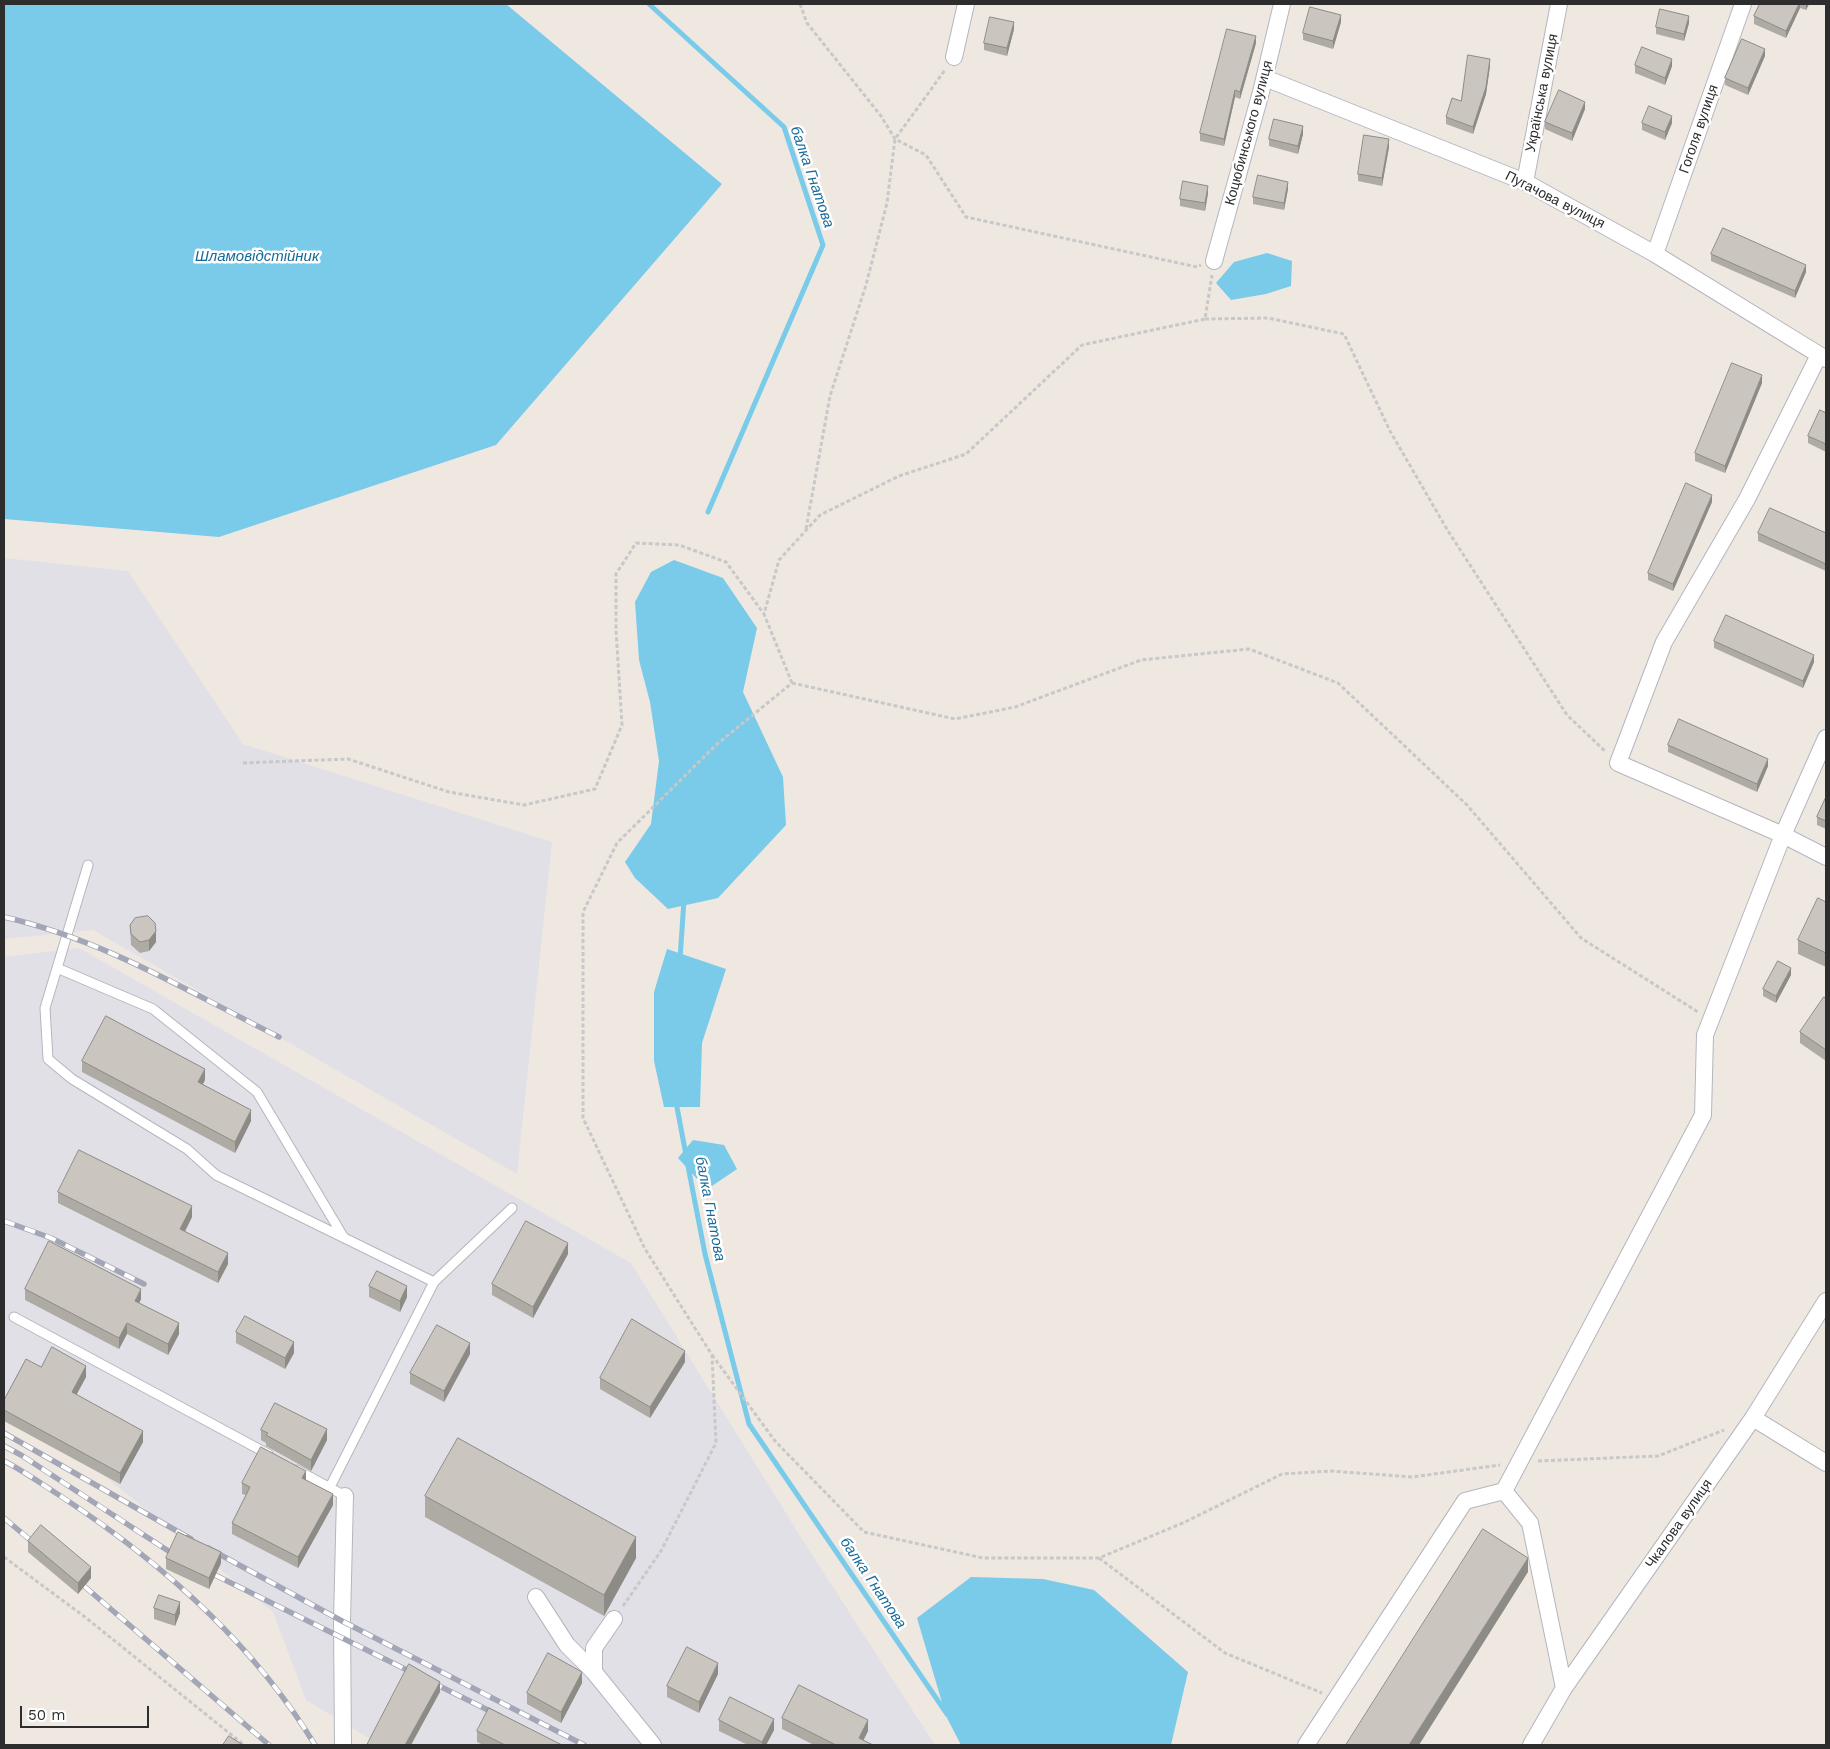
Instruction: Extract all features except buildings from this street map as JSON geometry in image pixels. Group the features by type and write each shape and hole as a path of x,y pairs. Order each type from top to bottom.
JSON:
{"street":[{"path":"954,57 966,4"},
{"name":"Коцюбинського вулиця","path":"1214,261 1265,78 1282,4"},
{"name":"Українська вулиця","path":"1525,182 1559,4"},
{"name":"Гоголя вулиця","path":"1655,254 1743,4"},
{"name":"Пугачова вулиця","path":"1265,78 1525,182 1655,254 1823,357"},
{"path":"1823,357 1747,499 1664,642 1618,763 1783,835 1826,857"},
{"path":"1306,1745 1465,1501 1504,1490 1703,1115 1705,1035 1783,835 1826,738"},
{"name":"Чкалова вулиця","path":"1530,1745 1564,1688 1753,1418 1826,1301"},
{"path":"1753,1418 1826,1463"},
{"path":"1504,1490 1530,1523 1564,1688"},
{"path":"343,1745 342,1601 345,1496"},
{"path":"536,1597 567,1645 594,1672 653,1745"},
{"path":"594,1672 594,1648 614,1620"}],"lane":[{"path":"88,865 46,1008 48,1059 72,1079 187,1149 216,1175 434,1282"},
{"path":"57,968 153,1009 257,1092 344,1238"},
{"path":"330,1488 434,1282 512,1208"},
{"path":"14,1317 277,1459"},
{"path":"286,1464 345,1496"}],"path":[{"path":"800,4 807,23 881,116 895,139 926,155 966,217 1197,266 1214,261 1205,319"},
{"path":"806,531 830,396 866,285 887,203 895,139 954,57"},
{"path":"764,614 779,560 820,515 890,480 966,454 1082,345 1205,319 1268,318 1344,334 1390,431 1448,531 1567,715 1618,763"},
{"path":"243,763 348,759 449,792 524,805 595,789 622,725 616,630 616,574 636,543 679,545 726,562 764,614 792,683"},
{"path":"792,683 955,719 1015,707 1141,660 1249,649 1338,683 1467,805 1580,938 1711,1020"},
{"path":"792,683 716,745 617,843 583,912 583,1118 645,1249 712,1355 775,1441 864,1532 983,1558 1099,1558 1185,1522 1282,1474 1331,1471 1412,1477 1518,1462 1658,1456 1727,1428"},
{"path":"614,1620 661,1550 716,1443 712,1355"},
{"path":"4,1557 93,1623 244,1745"},
{"path":"1099,1558 1225,1653 1336,1699"}],"shaded area":[{"path":"4,558 128,571 243,744 552,842 517,1174 93,930 4,939"},
{"path":"79,948 631,1263 800,1536 935,1745 380,1745 306,1700 273,1612 50,1432 4,1408 4,957"}],"water":[{"name":"Шламовідстійник","path":"4,4 506,4 722,184 496,445 219,537 4,519"},
{"path":"1267,253 1292,261 1291,286 1266,294 1231,300 1216,283 1234,262"},
{"path":"674,560 723,578 757,628 743,692 783,777 786,825 718,898 668,909 635,878 625,862 651,824 659,761 650,702 639,660 635,602 651,572"},
{"path":"667,949 726,969 702,1043 700,1107 664,1107 654,1061 654,992"},
{"path":"693,1140 724,1145 737,1169 712,1186 698,1180 678,1158"},
{"path":"971,1577 1043,1579 1094,1590 1188,1672 1171,1745 961,1745 946,1716 917,1618"}],"waterway":[{"name":"балка Гнатова","path":"649,4 784,127 823,245 708,512"},
{"name":"балка Гнатова","path":"680,959 684,900"},
{"name":"балка Гнатова","path":"676,1102 686,1155"},
{"name":"балка Гнатова","path":"688,1166 705,1254 749,1424 947,1714"}],"railway":[{"path":"4,917 76,939 110,953 144,968 279,1037"},
{"path":"4,1221 51,1238 144,1284"},
{"path":"4,1433 191,1539"},
{"path":"4,1446 21,1455 173,1554"},
{"path":"4,1461 99,1522 169,1577 202,1607 263,1672 315,1745"},
{"path":"4,1518 35,1544"},
{"path":"208,1548 342,1621 584,1745"},
{"path":"215,1575 500,1716"},
{"path":"84,1586 269,1745"}]}
